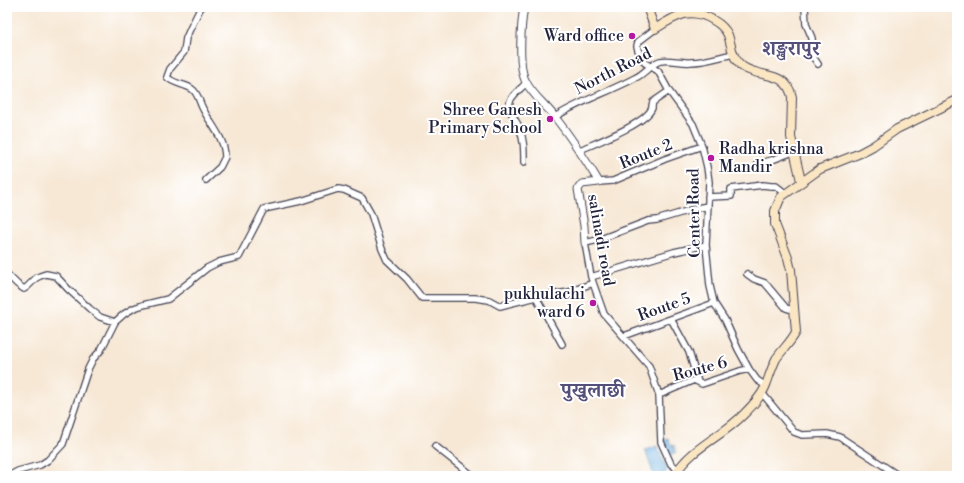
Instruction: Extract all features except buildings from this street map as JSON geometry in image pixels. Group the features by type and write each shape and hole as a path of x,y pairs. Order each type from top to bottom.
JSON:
{"main road":[{"path":"647,7 655,29 677,15 703,14 724,28 728,34 733,54 738,62 744,67 756,73 785,82 792,97 793,111 790,129 793,152 802,181"},
{"path":"676,473 693,452 727,429 744,414 764,389 776,360 792,340 796,332 791,270 788,258 776,228 774,218 778,202 785,193 820,169 858,154 909,122 957,100"}],"street":[{"path":"202,7 188,34 184,52 170,69 167,77 193,89 196,92 203,109 218,133 225,158 220,167 206,180"},
{"name":"salinadi road","path":"524,7 522,18 522,67 530,89 555,117 580,150 599,182 582,184 578,189 585,243 592,280 604,314 649,366 659,395 661,442 676,473"},
{"path":"805,7 806,24 812,38 813,57 818,64"},
{"name":"Center Road","path":"655,29 638,42 637,46 643,61 658,71 669,91 690,119 702,146 709,182 706,245 710,286 714,303 725,320 738,349 749,369 794,432 802,434 828,434 840,436 861,452 899,476"},
{"name":"North Road","path":"555,117 590,98 643,74 651,66 662,61 692,62 711,60 733,54"},
{"path":"524,162 524,141 509,104 512,98 527,82"},
{"path":"580,150 614,137 636,123 649,112 653,102 669,91"},
{"name":"Route 2","path":"599,182 613,181 665,159 702,146"},
{"path":"758,164 793,152"},
{"path":"708,197 731,196 731,189 763,185 776,186 785,193"},
{"path":"9,476 18,471 40,465 48,460 63,444 88,368 101,350 115,322 134,308 154,301 168,299 207,268 219,262 239,257 264,208 301,201 338,189 347,191 362,198 370,214 387,260 407,279 422,298 475,298 489,300 500,306 536,297 569,292 592,280 674,252 706,245"},
{"path":"585,243 598,240 648,221 657,220 708,206"},
{"path":"7,274 24,289 40,276 46,274 56,276 68,289 100,317 115,322"},
{"path":"747,274 754,279 765,282 786,308 794,309"},
{"path":"536,297 562,344"},
{"name":"Route 5","path":"624,336 714,303"},
{"path":"671,319 689,352 698,382"},
{"name":"Route 6","path":"659,395 694,380 702,384 749,369"},
{"path":"434,446 473,476"}],"water":[{"path":"668,438 672,446 674,445 676,452 670,455 663,440"},
{"path":"657,446 667,469 662,476 654,476 645,450"}],"place":[{"name":"Ward office","path":"632,36"},
{"name":"Shree Ganesh Primary School","path":"550,119"},
{"name":"Radha krishna Mandir","path":"711,158"},
{"name":"pukhulachi ward 6","path":"593,303"}],"district":[{"name":"शङ्खरापुर","path":"791,49"},
{"name":"पुखुलाछी","path":"593,391"}]}
